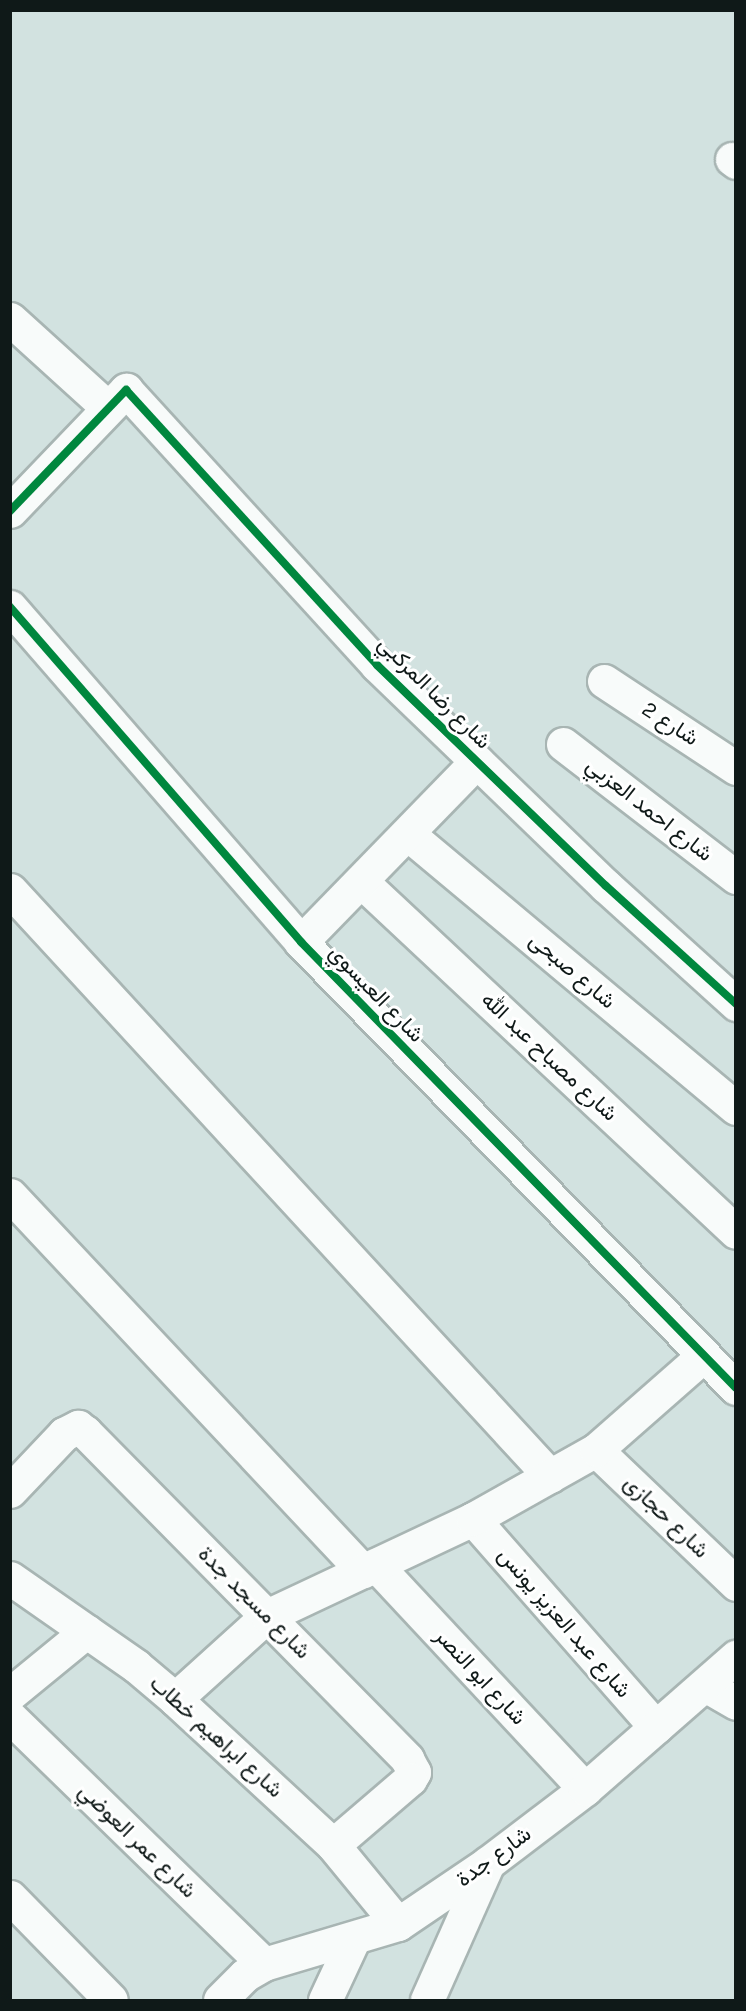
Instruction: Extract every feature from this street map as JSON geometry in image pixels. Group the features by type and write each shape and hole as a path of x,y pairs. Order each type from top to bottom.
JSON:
{"street":[{"name":"شارع رضا المركبي","path":"10,320 117,399 377,665 606,886 735,1004"},
{"path":"10,511 117,399"},
{"name":"شارع العيسوي","path":"10,607 301,942 735,1388"},
{"name":"شارع 2","path":"604,681 735,768"},
{"name":"شارع احمد العزبي","path":"563,744 735,877"},
{"path":"301,942 362,882 477,761"},
{"name":"شارع صبحى","path":"408,834 735,1108"},
{"name":"شارع مصباح عبد الله","path":"362,882 735,1232"},
{"path":"10,890 550,1476"},
{"name":"شارع ابو النصر","path":"10,1195 585,1789"},
{"path":"176,1699 267,1616 473,1519 596,1450 703,1356"},
{"name":"شارع مسجد جدة","path":"10,1491 64,1434 78,1427 413,1766 410,1779 333,1845"},
{"name":"شارع حجازى","path":"596,1450 735,1584"},
{"name":"شارع عبد العزيز يونس","path":"473,1519 656,1727"},
{"name":"شارع ابراهيم خطاب","path":"10,1578 87,1631 176,1699 333,1845 398,1924"},
{"path":"10,1694 87,1631"},
{"name":"شارع جدة","path":"220,2001 245,1975 264,1964 352,1940 398,1924 488,1863 585,1789 735,1657"},
{"path":"705,1685 735,1703"},
{"name":"شارع عمر العوضي","path":"10,1718 264,1964"},
{"path":"427,2001 488,1863"},
{"path":"10,1897 111,2001"},
{"path":"325,2001 352,1940"}],"cycle path":[{"path":"10,511 126,390 377,665 606,886 736,1004"},
{"path":"10,607 301,942 736,1388"}]}
